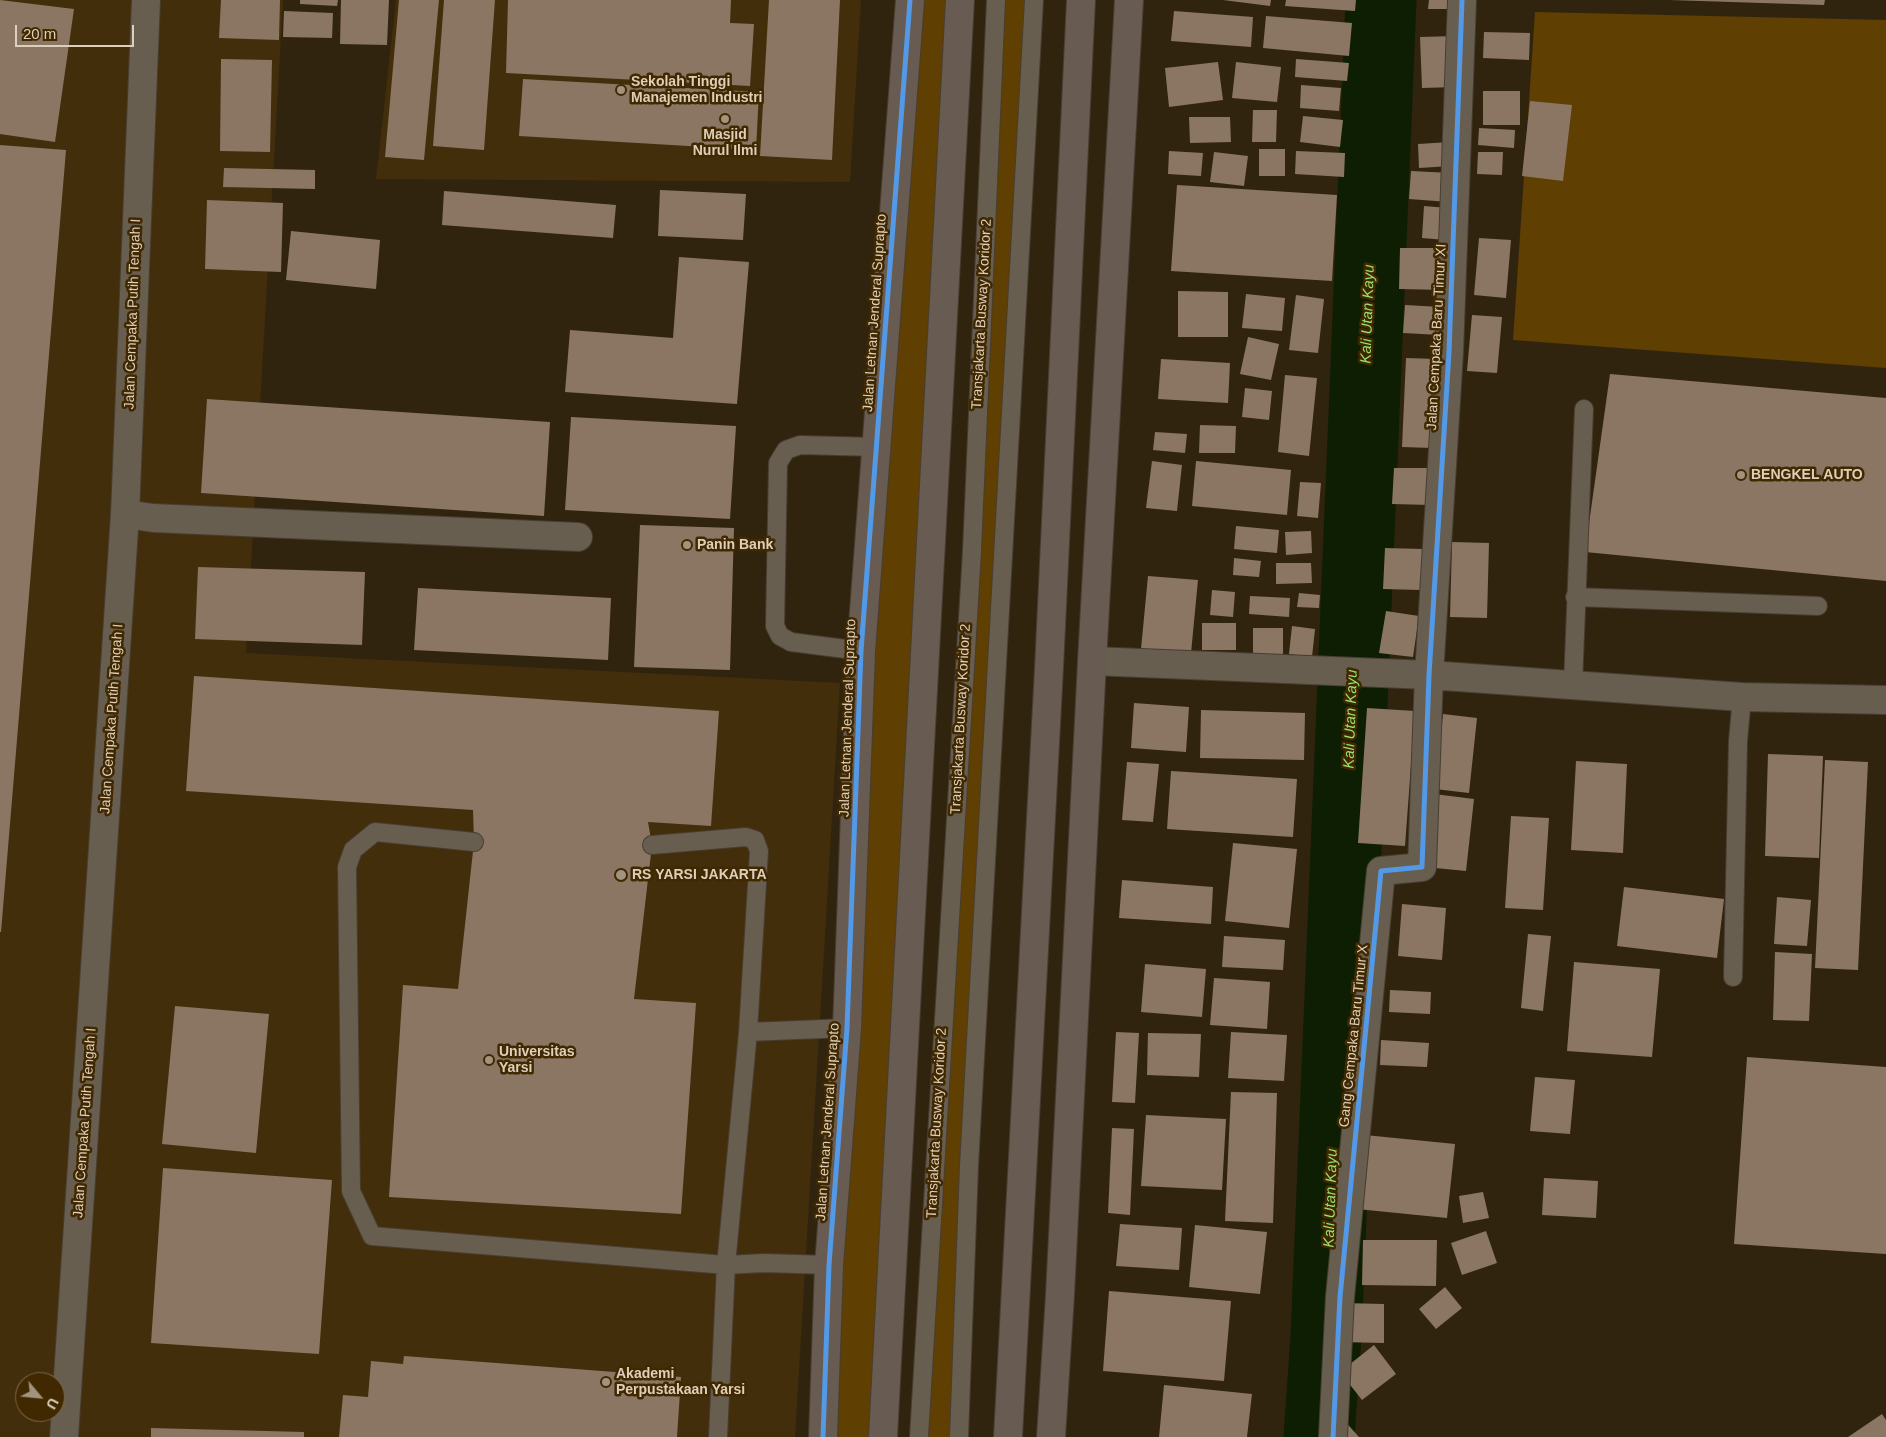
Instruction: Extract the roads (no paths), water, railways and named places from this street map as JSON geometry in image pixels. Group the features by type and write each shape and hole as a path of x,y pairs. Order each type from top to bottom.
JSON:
{"main road":[{"name":"Jalan Letnan Jenderal Suprapto","path":"823,1437 829,1265 847,1028 860,651 910,0"},
{"path":"883,1437 960,0"},
{"path":"1008,1437 1047,708 1081,0"},
{"path":"1051,1437 1129,0"}],"street":[{"name":"Jalan Cempaka Putih Tengah I","path":"64,1437 125,514 146,0"},
{"name":"Jalan Cempaka Baru Timur XI","path":"1429,675 1449,352 1462,0"},
{"path":"125,514 162,519 578,537"},
{"path":"1092,661 1295,671 1429,675 1742,697 1886,700"},
{"name":"Gang Cempaka Baru Timur X","path":"1333,1437 1340,1297 1381,871 1422,867 1429,675"}],"lane":[{"name":"Transjakarta Busway Koridor 2","path":"919,1437 972,551 996,0"},
{"path":"959,1437 970,1156 1034,0"},
{"path":"1573,684 1584,408"},
{"path":"860,651 791,642 780,636 775,626 778,463 786,450 800,445 877,447"},
{"path":"1576,597 1818,606"},
{"path":"1733,977 1738,741 1742,697"},
{"path":"474,842 375,832 353,850 348,867 351,1191 372,1236 726,1265 763,1263 829,1265"},
{"path":"652,845 746,837 755,840 759,851 748,1032 726,1265 718,1437"},
{"path":"748,1032 847,1028"}],"waterway":[{"name":"Kali Utan Kayu","path":"1319,1437 1326,1337 1381,0"}],"place":[{"name":"Sekolah Tinggi Manajemen Industri","path":"621,90"},
{"name":"Masjid Nurul Ilmi","path":"725,119"},
{"name":"BENGKEL AUTO","path":"1741,475"},
{"name":"Panin Bank","path":"687,545"},
{"name":"RS YARSI JAKARTA","path":"621,875"},
{"name":"Universitas Yarsi","path":"489,1060"},
{"name":"Akademi Perpustakaan Yarsi","path":"606,1382"}]}
